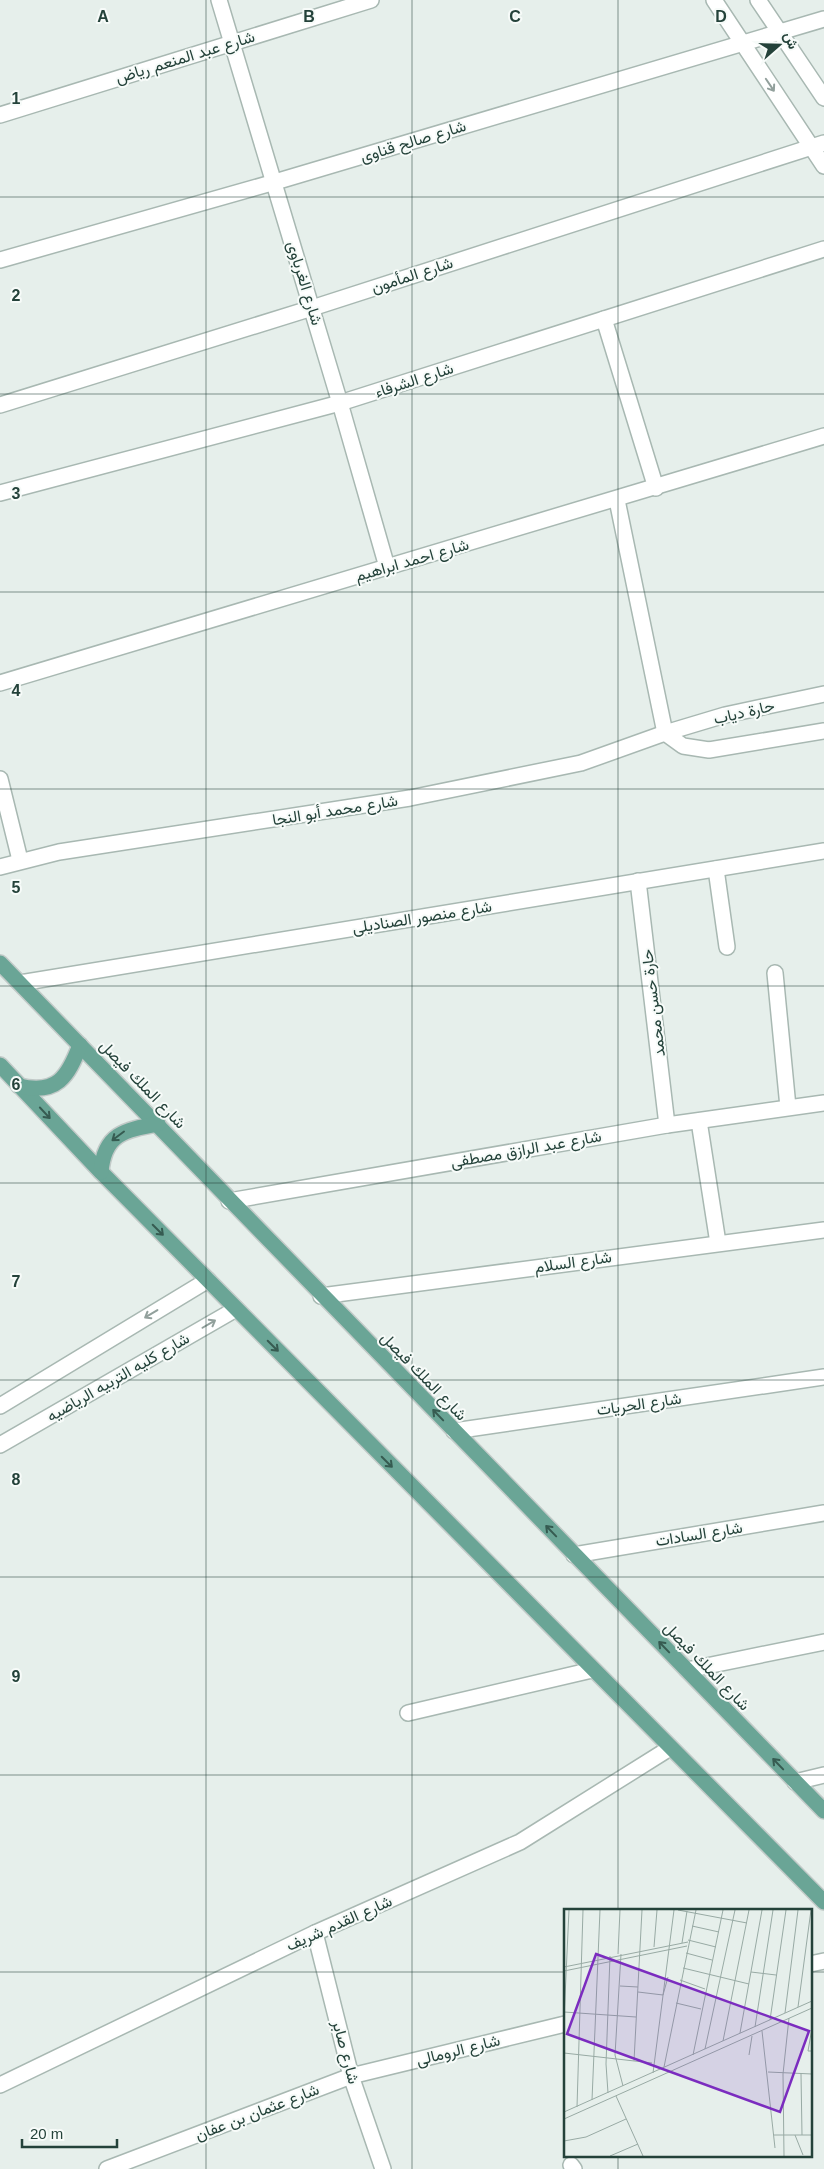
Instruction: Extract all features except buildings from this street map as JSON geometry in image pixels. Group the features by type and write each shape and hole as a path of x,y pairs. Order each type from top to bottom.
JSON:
{"main road":[{"name":"شارع الملك فيصل","path":"0,963 158,1124 321,1296 824,1811"},
{"path":"19,1086 32,1089 45,1088 57,1083 68,1074 80,1045"},
{"path":"0,1065 101,1172 592,1670 824,1902"},
{"path":"101,1172 104,1153 116,1136 127,1130 158,1124"}],"street":[{"name":"شارع الغرباوى","path":"219,0 275,182 387,568"},
{"name":"شارع عبد المنعم رياض","path":"0,115 371,0"},
{"path":"714,0 743,44 818,145 824,166"},
{"path":"758,0 824,98"},
{"name":"شارع صالح قناوى","path":"0,260 275,182 824,19"},
{"name":"شارع المأمون","path":"0,405 312,308 818,145"},
{"name":"شارع الشرفاء","path":"0,493 340,403 824,249"},
{"path":"604,319 656,488"},
{"name":"شارع احمد ابراهيم","path":"0,683 616,500 824,436"},
{"path":"616,500 665,733 683,746 709,750 824,730"},
{"name":"حارة دياب","path":"665,733 725,715 824,694"},
{"name":"شارع محمد أبو النجا","path":"0,867 20,860 419,796 581,763 665,733"},
{"path":"0,779 20,860"},
{"name":"شارع منصور الصناديلى","path":"20,983 824,851"},
{"path":"716,869 727,947"},
{"name":"حارة حسن محمد","path":"638,882 667,1125"},
{"path":"775,973 788,1107"},
{"name":"شارع عبد الرازق مصطفى","path":"229,1201 667,1125 824,1103"},
{"path":"699,1121 718,1243"},
{"name":"شارع السلام","path":"321,1296 824,1230"},
{"path":"0,1406 208,1280"},
{"name":"شارع كليه التربيه الرياضيه","path":"0,1445 236,1309"},
{"name":"شارع الحريات","path":"454,1431 824,1377"},
{"name":"شارع السادات","path":"574,1555 824,1513"},
{"path":"687,1670 824,1642"},
{"path":"408,1713 592,1670"},
{"name":"شارع القدم شريف","path":"0,2085 315,1933 520,1842 670,1748"},
{"path":"795,1782 824,1775"},
{"name":"شارع صابر","path":"315,1933 351,2076 383,2169"},
{"name":"شارع الرومالى","path":"351,2076 564,2024"},
{"name":"شارع عثمان بن عفان","path":"107,2169 351,2076"}]}
